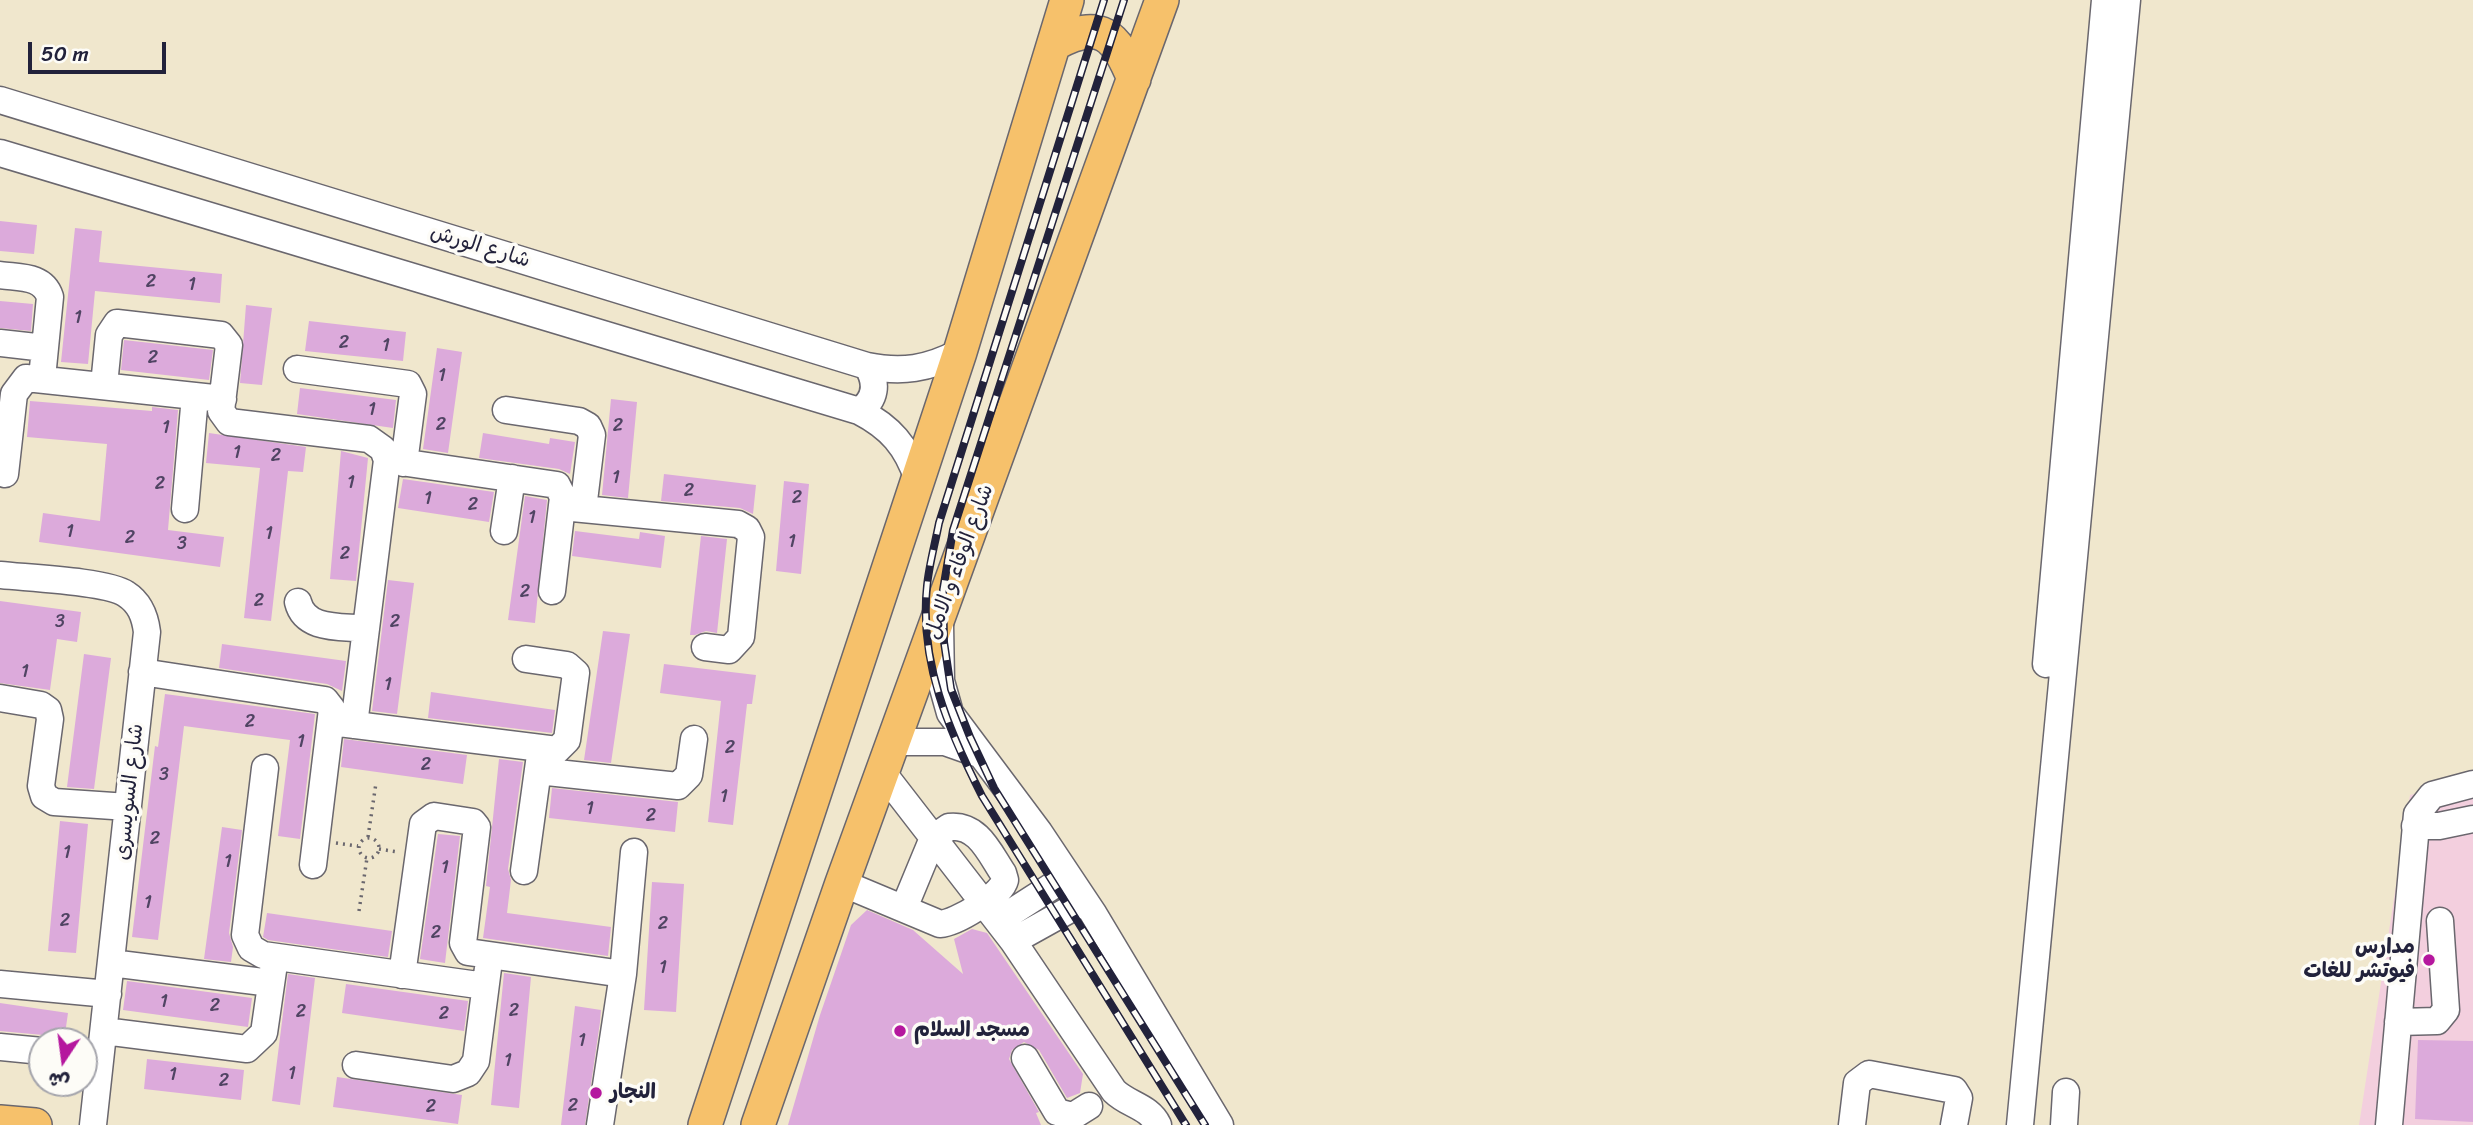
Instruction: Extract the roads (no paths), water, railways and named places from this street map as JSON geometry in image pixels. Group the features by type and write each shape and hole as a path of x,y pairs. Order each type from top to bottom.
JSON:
{"main road":[{"path":"705,1125 960,352 1068,0"},
{"name":"شارع الوفاء و الامل","path":"758,1125 842,883 940,619 1162,0"},
{"path":"1054,44 1076,32 1105,35 1122,48 1134,79"},
{"path":"790,866 842,883"},
{"path":"0,1122 35,1125"}],"street":[{"path":"2013,1125 2059,528 2105,0"},
{"path":"2013,1125 2127,0"},
{"name":"شارع الورش","path":"0,100 867,366 891,371 915,370 939,363 960,352"},
{"path":"0,153 859,411 880,421 898,438 911,457 918,480"},
{"path":"0,275 38,281 48,290 50,297 42,378"},
{"path":"103,385 111,330 122,322 225,337 229,349 222,411 229,422 369,439 396,461 557,485 572,508"},
{"path":"0,343 45,348"},
{"path":"859,411 873,394 874,379 867,366"},
{"path":"298,369 408,384 414,394 396,461 366,629 342,724 313,865"},
{"path":"5,474 16,388 26,379 42,378 223,399"},
{"path":"185,509 195,396"},
{"path":"506,410 579,421 588,426 592,435 552,592"},
{"path":"504,531 512,478"},
{"path":"572,508 738,524 747,529 751,537 741,637 729,650 705,647"},
{"name":"شارع السويسرى","path":"0,575 116,589 126,593 134,601 145,621 108,994 98,1043"},
{"path":"298,602 309,621 366,629"},
{"path":"940,619 944,697 958,727 1085,901 1220,1125"},
{"path":"526,659 567,665 576,673 567,740 540,760"},
{"path":"142,672 325,700 332,706 342,724"},
{"path":"0,698 41,705 48,710 50,719 41,786 44,796 54,802 128,807"},
{"path":"342,724 678,786 689,775 694,739"},
{"path":"981,755 945,742 889,757 933,838 998,921 1106,1079 1121,1098 1145,1109 1158,1125"},
{"path":"524,871 540,760"},
{"path":"265,768 245,935 256,952 275,957 485,986"},
{"path":"2389,1125 2417,814 2432,795 2473,784"},
{"path":"402,975 424,824 430,817 470,822 477,827 463,943 468,952 623,974"},
{"path":"2415,826 2439,826 2473,819"},
{"path":"904,908 933,838 949,827 968,828 976,834 1005,880 998,921"},
{"path":"600,1125 623,974 634,852"},
{"path":"998,921 1068,876"},
{"path":"842,883 940,924 954,921 998,921 1085,901"},
{"path":"2398,1022 2437,1021 2446,1010 2440,921"},
{"path":"356,1065 453,1079 468,1073 476,1061 489,956"},
{"path":"98,1048 247,1049 264,1033 275,957"},
{"path":"111,963 271,983"},
{"path":"0,984 108,994"},
{"path":"0,1047 28,1050"},
{"path":"1025,1058 1058,1112 1073,1116 1090,1116 1106,1079"},
{"path":"1852,1125 1857,1083 1869,1074 1954,1090 1959,1098 1954,1125"},
{"path":"2064,1125 2066,1092"},
{"name":"شارع السويسرى","path":"93,1125 94,1097"}],"railway":[{"path":"1104,0 939,523 927,586 928,642 932,669 948,721 982,796 1186,1125"},
{"path":"1124,0 953,530 943,590 944,642 951,689 994,788 1205,1125"}],"place":[{"name":"مدارس فيوتشر للغات","path":"2429,960"},
{"name":"مسجد السلام","path":"900,1031"},
{"name":"النجار","path":"596,1093"}]}
